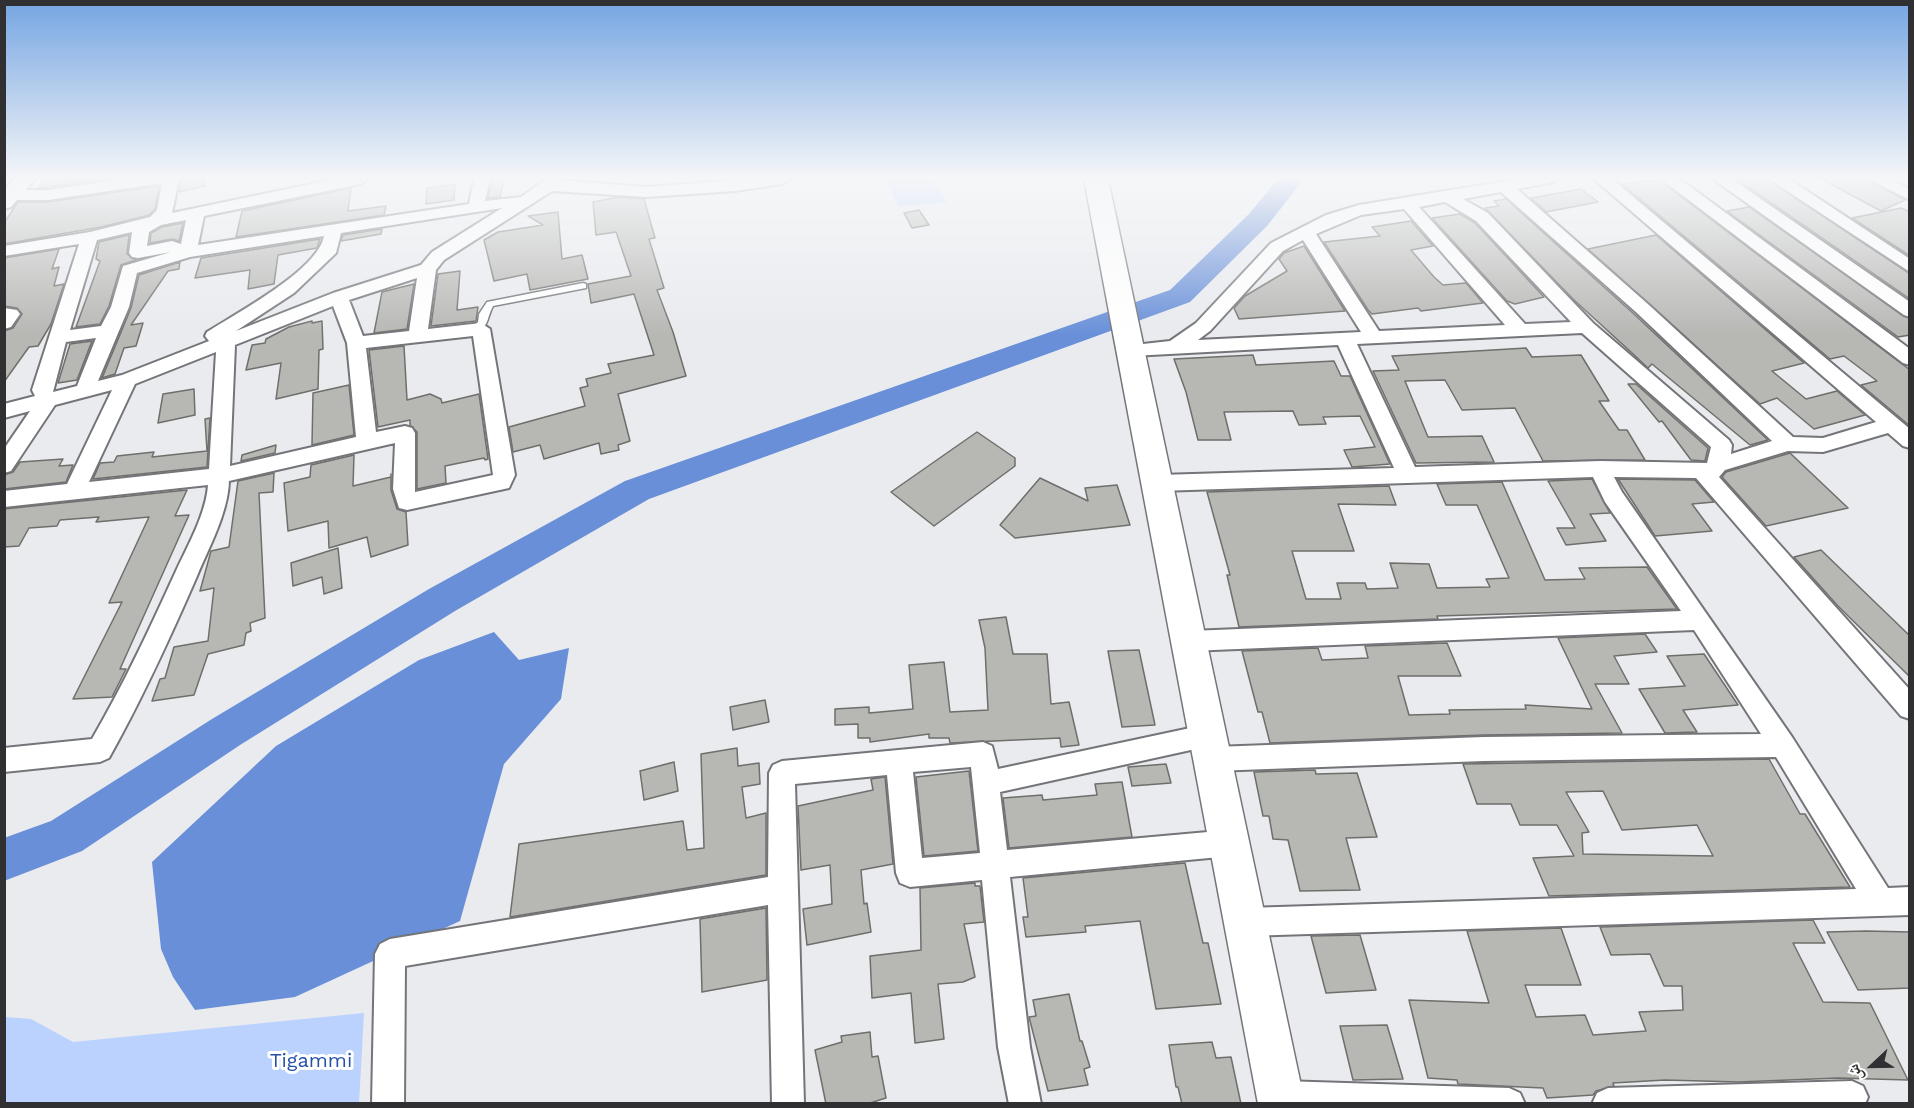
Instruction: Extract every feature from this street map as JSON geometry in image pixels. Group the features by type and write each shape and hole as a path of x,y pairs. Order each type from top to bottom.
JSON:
{"main road":[{"path":"1106,231 1159,483 1281,1100"}],"street":[{"path":"4,251 116,231"},
{"path":"141,231 138,253 172,246 188,252"},
{"path":"188,252 192,231"},
{"path":"85,390 120,307 129,270 188,252 328,231"},
{"path":"172,363 288,289 330,249 333,231"},
{"path":"4,411 127,380 339,297 427,269 438,256 478,231"},
{"path":"1175,347 1203,327 1276,247 1309,231"},
{"path":"1432,231 1520,330"},
{"path":"1495,231 1586,327 1722,445 1710,468"},
{"path":"1554,231 1643,309 1788,444"},
{"path":"1662,231 1910,441"},
{"path":"1737,231 1910,359"},
{"path":"1794,231 1910,311"},
{"path":"1857,231 1910,267"},
{"path":"1306,232 1374,338"},
{"path":"47,402 42,390 90,237"},
{"path":"418,335 427,269"},
{"path":"339,297 356,343 367,442"},
{"path":"4,314 11,314 4,323"},
{"path":"1131,344 1175,347 1586,327"},
{"path":"4,499 218,476 405,433 404,489 406,500 411,503 501,482 504,475 481,329 356,343"},
{"path":"59,337 108,331"},
{"path":"1345,339 1408,475"},
{"path":"4,760 100,750 136,687 202,538 218,494 226,342"},
{"path":"74,491 127,380"},
{"path":"4,466 47,402"},
{"path":"1159,483 1600,469 1710,468 1788,444 1823,445 1893,425"},
{"path":"1710,468 1910,708"},
{"path":"1600,469 1612,496 1700,620 1783,745 1881,903"},
{"path":"1190,641 1700,620"},
{"path":"987,783 1211,747 1484,749 1783,745"},
{"path":"788,1104 782,889 782,773 898,760 982,754 997,866 1014,1047 1025,1104"},
{"path":"898,760 910,873 1230,843"},
{"path":"388,1104 390,954 782,889"},
{"path":"1246,922 1910,901"},
{"path":"1608,1104 1852,1097"},
{"path":"1281,1100 1509,1104"}],"lane":[{"path":"474,330 483,323 484,314 490,304 583,286"}],"green space":[{"name":"Tigammi","path":"364,1013 359,1103 5,1103 5,1017 31,1019 73,1042"}],"water":[{"path":"494,632 519,660 569,648 561,699 504,764 460,921 295,997 195,1010 173,977 161,949 152,862 276,746 419,660"}],"building":[{"path":"4,231 80,231 4,244"},
{"path":"155,231 181,231 179,241 172,239 150,243 151,233"},
{"path":"237,231 278,231 236,237"},
{"path":"382,231 381,234 341,241 343,235"},
{"path":"560,231 562,259 582,255 588,279 530,290 527,274 494,281 484,240 498,232"},
{"path":"596,231 653,231 655,238 649,239 664,288 657,290 686,376 618,394 630,441 618,445 619,450 601,454 599,443 544,459 540,445 513,452 509,427 585,406 580,388 588,386 586,379 611,373 608,364 654,355 634,294 591,303 588,284 631,276 616,232 596,235"},
{"path":"1375,231 1420,231 1433,246 1411,250 1434,277 1443,285 1466,283 1483,303 1421,311 1418,308 1372,314 1324,242 1380,236"},
{"path":"1443,231 1482,231 1544,297 1515,304 1507,301"},
{"path":"1507,231 1541,231 1768,440 1750,445 1652,364 1648,368 1573,299"},
{"path":"1678,231 1726,231 1910,370 1910,426 1861,385 1877,381 1844,356 1830,359"},
{"path":"1754,231 1783,231 1910,319 1910,335 1898,337"},
{"path":"1812,231 1845,231 1910,274 1910,299"},
{"path":"1871,231 1910,231 1910,256"},
{"path":"129,235 127,254 136,260 121,265 109,306 100,324 76,327 100,261 96,259 99,242"},
{"path":"1656,235 1804,363 1772,371 1806,399 1837,391 1865,415 1814,429 1777,398 1760,404 1588,249"},
{"path":"320,239 317,248 278,255 274,284 248,289 250,270 195,278 201,258"},
{"path":"1304,246 1345,311 1239,319 1234,308 1245,296 1287,271 1279,259 1284,253"},
{"path":"59,249 52,269 59,267 54,286 64,284 51,324 38,346 29,347 4,382 4,331 13,328 22,314 17,308 4,306 4,258"},
{"path":"180,262 179,269 168,271 131,325 143,323 136,346 124,348 115,374 102,378 131,308 139,275"},
{"path":"460,271 457,310 478,307 476,321 431,326 438,274"},
{"path":"414,284 407,329 374,333 382,292"},
{"path":"312,321 312,323 322,321 323,349 319,350 318,389 276,399 281,363 246,370 252,345 265,343 266,339 289,327"},
{"path":"92,341 77,380 58,383 70,344"},
{"path":"404,346 407,400 430,394 441,399 442,403 479,394 488,459 445,466 446,483 417,489 417,432 410,425 410,420 378,427 369,350"},
{"path":"1526,348 1532,357 1581,355 1609,401 1599,401 1619,430 1627,430 1645,460 1543,461 1515,408 1462,410 1445,380 1405,381 1428,437 1482,436 1494,462 1416,463 1373,371 1399,370 1392,356"},
{"path":"1253,355 1256,365 1334,361 1341,376 1350,376 1390,464 1352,467 1344,450 1375,447 1360,416 1323,417 1326,424 1299,425 1293,411 1224,412 1231,440 1198,440 1186,392 1174,359"},
{"path":"1628,384 1636,384 1708,448 1705,461 1691,460 1662,421 1659,422"},
{"path":"349,385 354,435 312,445 313,393"},
{"path":"194,389 195,415 158,423 163,394"},
{"path":"210,418 207,467 93,479 100,463 114,462 117,456 154,452 152,457 207,451 205,419"},
{"path":"977,432 1015,458 1015,466 934,526 891,492"},
{"path":"276,445 275,453 241,461 242,455"},
{"path":"1790,453 1848,508 1766,526 1722,477 1726,472"},
{"path":"354,455 353,486 391,477 391,490 397,509 406,512 408,545 371,557 367,537 329,548 328,521 288,531 284,483 310,477 311,465"},
{"path":"63,459 59,466 73,465 66,482 4,489 4,475 13,472 20,462"},
{"path":"274,473 273,492 259,493 265,618 250,623 251,631 246,633 244,645 208,654 194,695 152,701 160,679 165,678 174,647 208,641 214,588 200,591 211,551 229,547 238,481"},
{"path":"1040,478 1088,501 1085,488 1117,485 1130,525 1015,538 1000,525"},
{"path":"1592,479 1610,513 1590,514 1606,541 1566,545 1557,528 1575,528 1548,481"},
{"path":"1618,479 1695,480 1714,502 1692,504 1712,531 1655,536"},
{"path":"1502,482 1545,580 1585,579 1579,568 1647,567 1677,609 1437,616 1438,619 1239,627 1227,575 1230,575 1207,492 1389,486 1396,505 1338,504 1354,551 1292,551 1306,599 1341,599 1337,583 1365,583 1367,589 1398,588 1390,563 1429,564 1437,588 1490,587 1486,579 1509,578 1477,505 1446,505 1437,484"},
{"path":"187,490 175,516 189,515 120,669 126,669 112,697 73,699 122,602 109,603 149,517 96,522 99,517 60,520 57,526 29,528 19,546 4,547 4,509"},
{"path":"338,548 342,588 324,594 322,577 293,586 291,563"},
{"path":"1821,550 1910,636 1910,677 1837,605 1794,557"},
{"path":"1006,617 1013,654 1047,654 1051,704 1069,702 1079,745 1061,747 1060,738 950,743 949,738 929,738 929,734 870,742 870,738 858,738 858,724 835,725 835,709 869,707 869,713 913,709 909,665 944,662 950,712 988,710 985,648 979,620"},
{"path":"1645,634 1657,652 1614,656 1629,684 1595,684 1622,733 1484,735 1270,743 1262,712 1258,712 1242,651 1318,648 1322,660 1368,658 1365,646 1447,643 1461,676 1398,676 1409,715 1450,714 1449,710 1526,709 1525,705 1592,709 1558,638"},
{"path":"1139,650 1155,725 1122,727 1108,651"},
{"path":"1704,654 1738,705 1683,710 1697,732 1665,733 1639,689 1685,686 1667,656"},
{"path":"765,700 769,722 733,730 730,707"},
{"path":"737,748 738,766 759,763 760,784 742,787 746,818 766,813 766,875 510,917 519,844 683,821 687,850 704,848 701,754"},
{"path":"1769,759 1800,814 1805,814 1850,887 1549,896 1533,858 1574,856 1557,825 1520,825 1511,804 1477,804 1463,764","holes":["1603,791 1622,830 1697,825 1713,856 1583,854 1582,833 1589,832 1566,792"]},
{"path":"674,762 678,791 644,800 640,771"},
{"path":"1166,764 1171,783 1132,786 1128,767"},
{"path":"1315,770 1316,774 1357,773 1377,837 1346,838 1360,890 1300,891 1288,840 1273,839 1269,816 1263,816 1254,772"},
{"path":"969,771 978,851 924,856 916,777"},
{"path":"885,777 893,864 861,870 864,904 867,903 871,932 807,945 803,909 832,904 830,865 801,870 798,806 873,790 871,779"},
{"path":"1122,782 1132,837 1009,848 1003,798 1042,795 1043,800 1097,795 1095,784"},
{"path":"1185,863 1203,943 1208,943 1221,1004 1156,1009 1140,921 1085,926 1086,932 1026,937 1023,917 1028,917 1023,878"},
{"path":"975,883 975,886 980,886 984,922 964,924 975,977 963,982 938,984 944,1039 915,1043 911,993 872,998 870,956 921,950 920,888"},
{"path":"766,908 767,980 702,992 700,919"},
{"path":"1813,920 1825,943 1793,943 1823,1002 1870,1003 1908,1080 1838,1078 1738,1082 1665,1080 1613,1083 1614,1086 1596,1091 1593,1095 1547,1098 1543,1088 1458,1084 1457,1080 1428,1078 1409,1000 1489,1003 1467,931 1561,928 1581,985 1525,985 1536,1017 1585,1015 1593,1035 1646,1031 1639,1012 1683,1010 1682,986 1664,986 1650,954 1611,955 1600,927"},
{"path":"1827,932 1910,932 1910,988 1858,990"},
{"path":"1360,935 1376,990 1326,993 1311,936"},
{"path":"1069,994 1080,1041 1082,1041 1090,1067 1084,1069 1088,1085 1048,1091 1029,1017 1036,1016 1033,1000"},
{"path":"1387,1025 1403,1079 1353,1080 1340,1026"},
{"path":"870,1032 872,1057 878,1056 886,1098 867,1104 826,1104 815,1050 842,1042 841,1036"},
{"path":"1212,1042 1216,1058 1231,1057 1241,1104 1182,1104 1178,1087 1176,1087 1169,1045"}],"waterway":[{"path":"4,860 66,836 226,732 442,600 637,490 923,390 1180,296 1247,231"}]}
